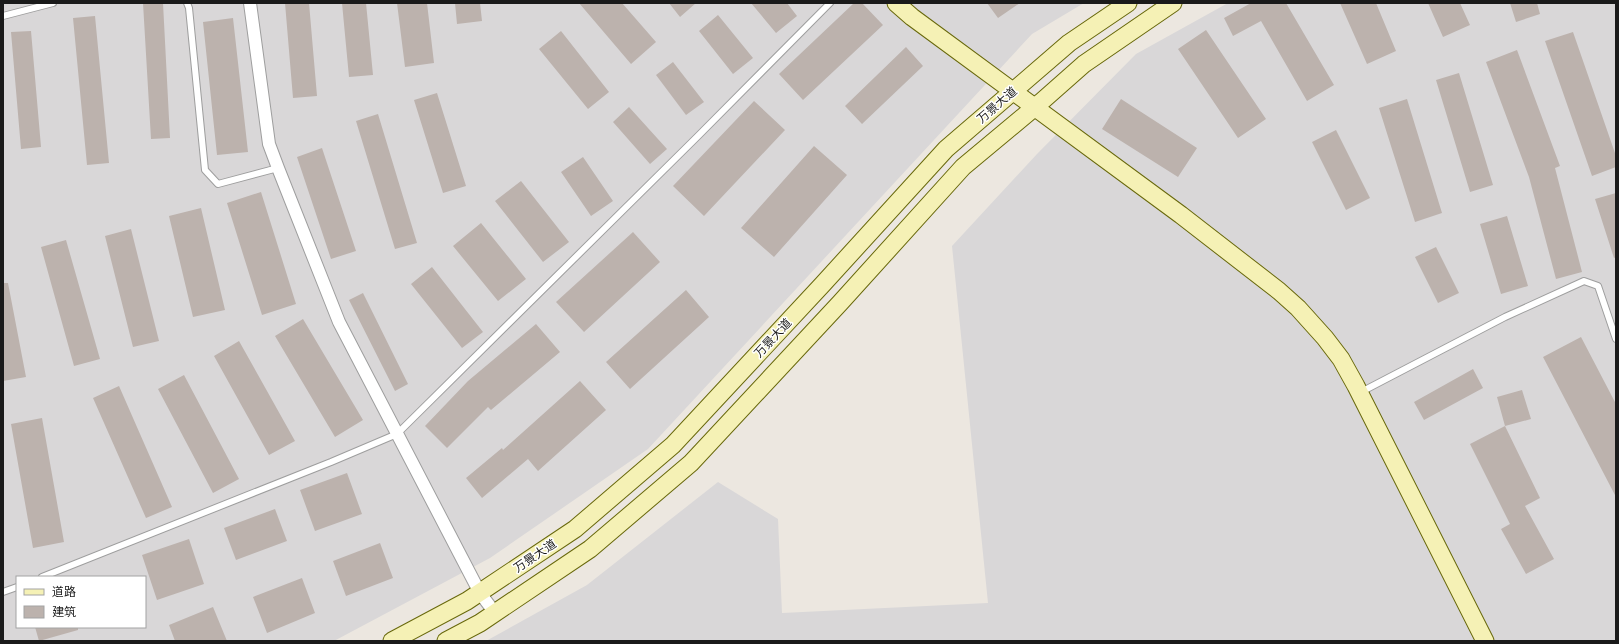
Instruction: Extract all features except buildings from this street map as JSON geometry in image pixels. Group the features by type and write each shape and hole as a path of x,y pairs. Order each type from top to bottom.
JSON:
{"main road":[{"path":"896,3 912,17 1181,215 1279,290 1298,308 1325,338 1341,360 1359,392 1485,641"},
{"name":"万景大道","path":"392,641 467,601 575,529 673,445 946,149 1069,43 1128,3"},
{"name":"万景大道","path":"446,641 480,623 590,549 691,463 846,297 963,167 1035,108 1084,64 1173,3"}],"street":[{"path":"250,3 269,144 339,322 480,592 495,613"}],"lane":[{"path":"3,16 53,3"},
{"path":"186,3 189,8 205,170 218,184 278,168"},
{"path":"45,576 331,462 397,434 830,3"},
{"path":"1359,392 1505,317 1584,281 1598,286 1616,339"},
{"path":"3,592 16,587"}],"shaded area":[{"path":"3,3 1084,3 1032,34 648,449 490,558 334,641 3,641"},
{"path":"1228,3 1616,3 1616,641 486,641 587,585 718,482 778,519 782,613 988,603 952,246 1037,154 1136,54"}]}
